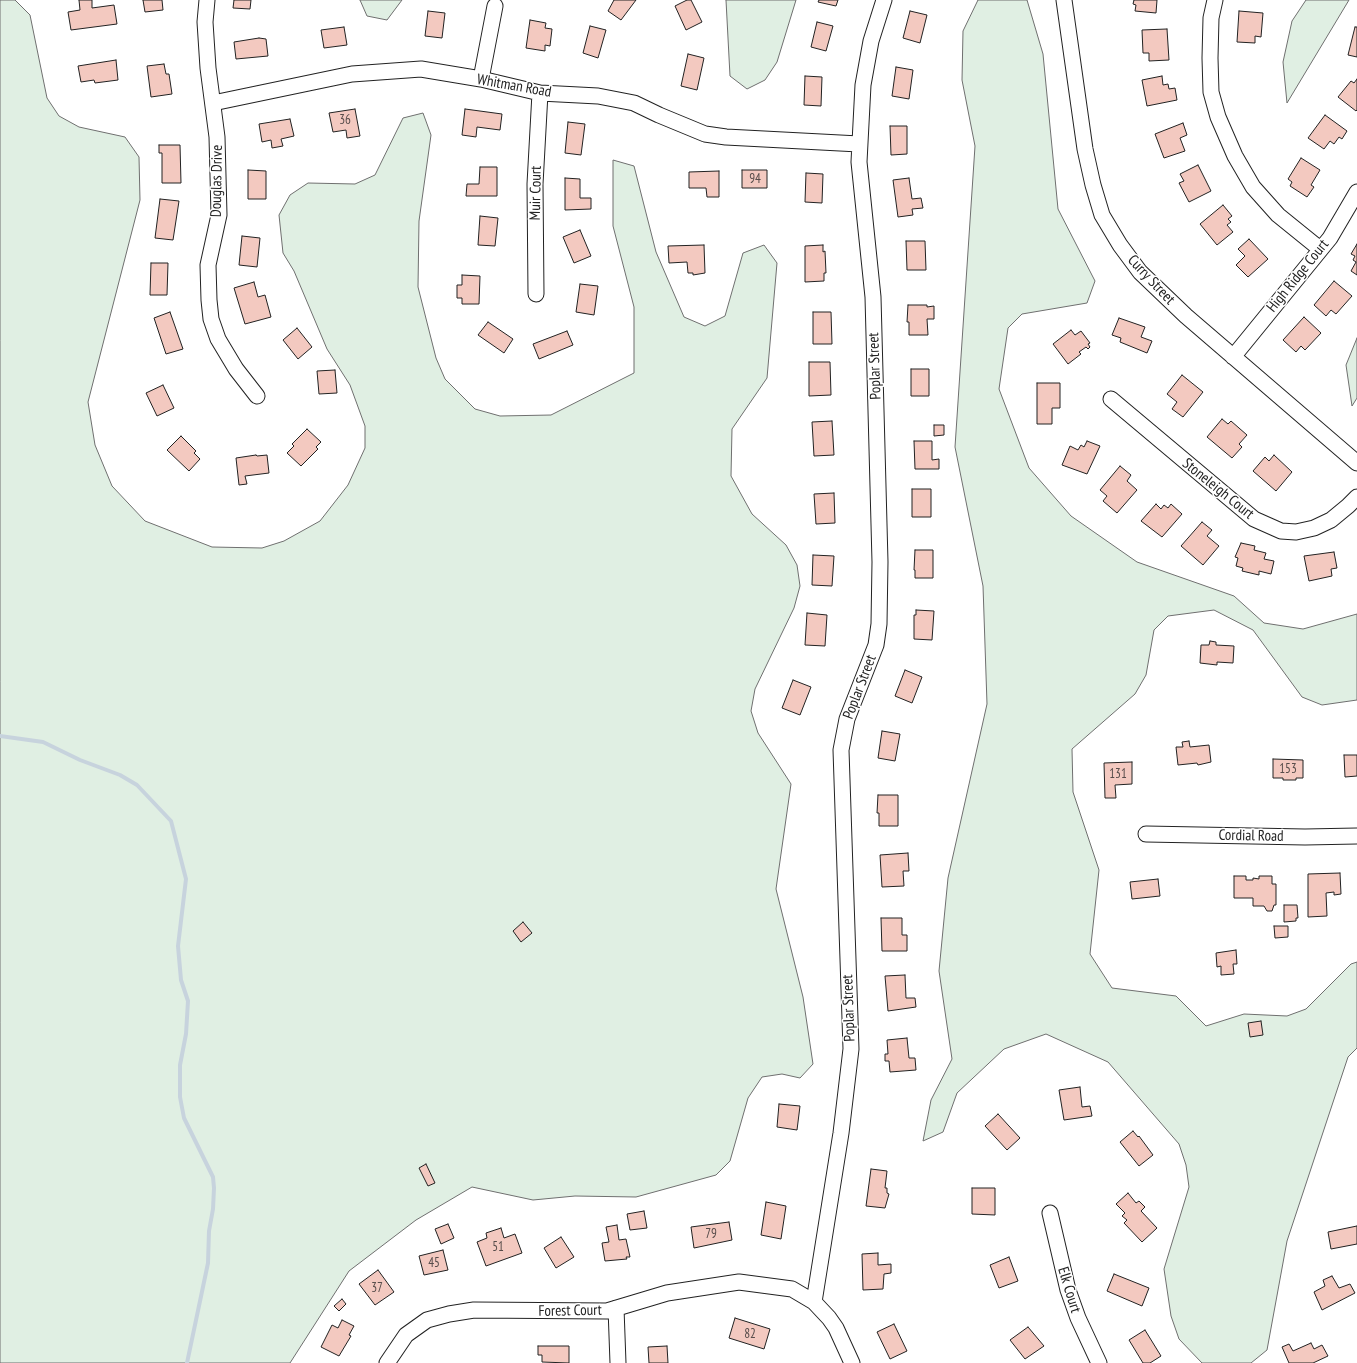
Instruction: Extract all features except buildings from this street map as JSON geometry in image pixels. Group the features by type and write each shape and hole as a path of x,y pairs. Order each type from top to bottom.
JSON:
{"street":[{"name":"Douglas Drive","path":"207,0 205,22 208,68 217,137 219,215 208,265 211,319 218,339 236,369 257,396"},
{"name":"Poplar Street","path":"814,1302 841,1133 851,1049 841,750 847,719 876,645 879,624 880,562 873,297 859,162 859,144 863,85 871,41 884,0"},
{"name":"Curry Street","path":"1064,0 1085,150 1093,185 1102,214 1120,245 1140,272 1186,316 1357,463"},
{"path":"1215,0 1211,18 1210,58 1211,92 1218,117 1235,156 1253,187 1278,215 1320,249"},
{"path":"481,79 495,6"},
{"name":"Whitman Road","path":"213,103 352,74 420,69 481,79 540,93 598,96 634,103 705,134 859,144"},
{"name":"Muir Court","path":"536,294 535,184 540,93"},
{"name":"High Ridge Court","path":"1233,357 1330,238 1357,192"},
{"name":"Stoneleigh Court","path":"1110,399 1254,519 1281,531 1296,532 1314,528 1331,520 1348,506 1357,496"},
{"name":"Cordial Road","path":"1146,834 1305,837 1357,836"},
{"name":"Elk Court","path":"1050,1213 1068,1290 1078,1318 1099,1363"},
{"name":"Forest Court","path":"387,1363 406,1335 427,1320 449,1314 474,1310 599,1311 616,1308 667,1293 739,1282 792,1289 814,1302"},
{"path":"814,1302 836,1328 852,1363"},
{"path":"616,1308 618,1363"}],"green space":[{"path":"0,0 15,0 30,15 47,98 59,116 79,127 125,137 139,157 140,200 88,402 95,445 112,486 145,521 212,547 262,548 284,541 320,521 348,485 365,448 365,426 350,385 327,349 294,271 283,253 279,215 290,195 308,183 355,184 375,175 403,118 423,113 431,135 419,221 418,287 436,358 445,379 475,409 500,416 551,415 634,373 634,307 613,226 613,160 634,166 656,252 684,317 705,326 725,316 743,253 764,245 777,263 767,378 732,429 731,476 752,514 786,545 797,565 800,586 794,608 755,689 751,711 758,733 791,784 776,889 803,997 813,1064 800,1078 782,1074 762,1077 748,1098 730,1161 716,1175 636,1197 575,1196 533,1200 472,1187 416,1220 349,1271 290,1363 0,1363"},
{"path":"360,0 402,0 387,20 367,16"},
{"path":"726,0 796,0 777,62 765,80 747,89 730,76"},
{"path":"978,0 1027,0 1043,54 1058,209 1095,281 1087,303 1022,314 1008,328 999,389 1029,468 1071,516 1137,562 1234,596 1264,623 1303,629 1357,614 1357,700 1322,705 1302,697 1253,630 1214,610 1168,616 1154,630 1146,675 1135,694 1072,749 1073,792 1099,870 1090,954 1112,988 1176,996 1206,1026 1244,1014 1287,1016 1306,1009 1351,964 1357,962 1357,1048 1348,1057 1287,1241 1267,1350 1251,1363 1202,1363 1179,1339 1171,1316 1164,1269 1189,1187 1186,1165 1179,1144 1108,1062 1046,1034 1004,1049 957,1093 943,1132 923,1141 931,1100 952,1059 939,971 948,878 987,704 983,586 955,447 975,146 962,80 963,31"},
{"path":"1306,0 1349,0 1287,103 1283,62 1292,21"},
{"path":"1357,338 1357,398 1352,406 1346,365"}],"waterway":[{"path":"0,736 43,742 80,760 120,775 137,785 171,821 186,879 178,946 181,980 188,1001 186,1034 180,1065 180,1097 184,1118 213,1177 214,1188 213,1209 209,1231 208,1263 187,1363"}]}
